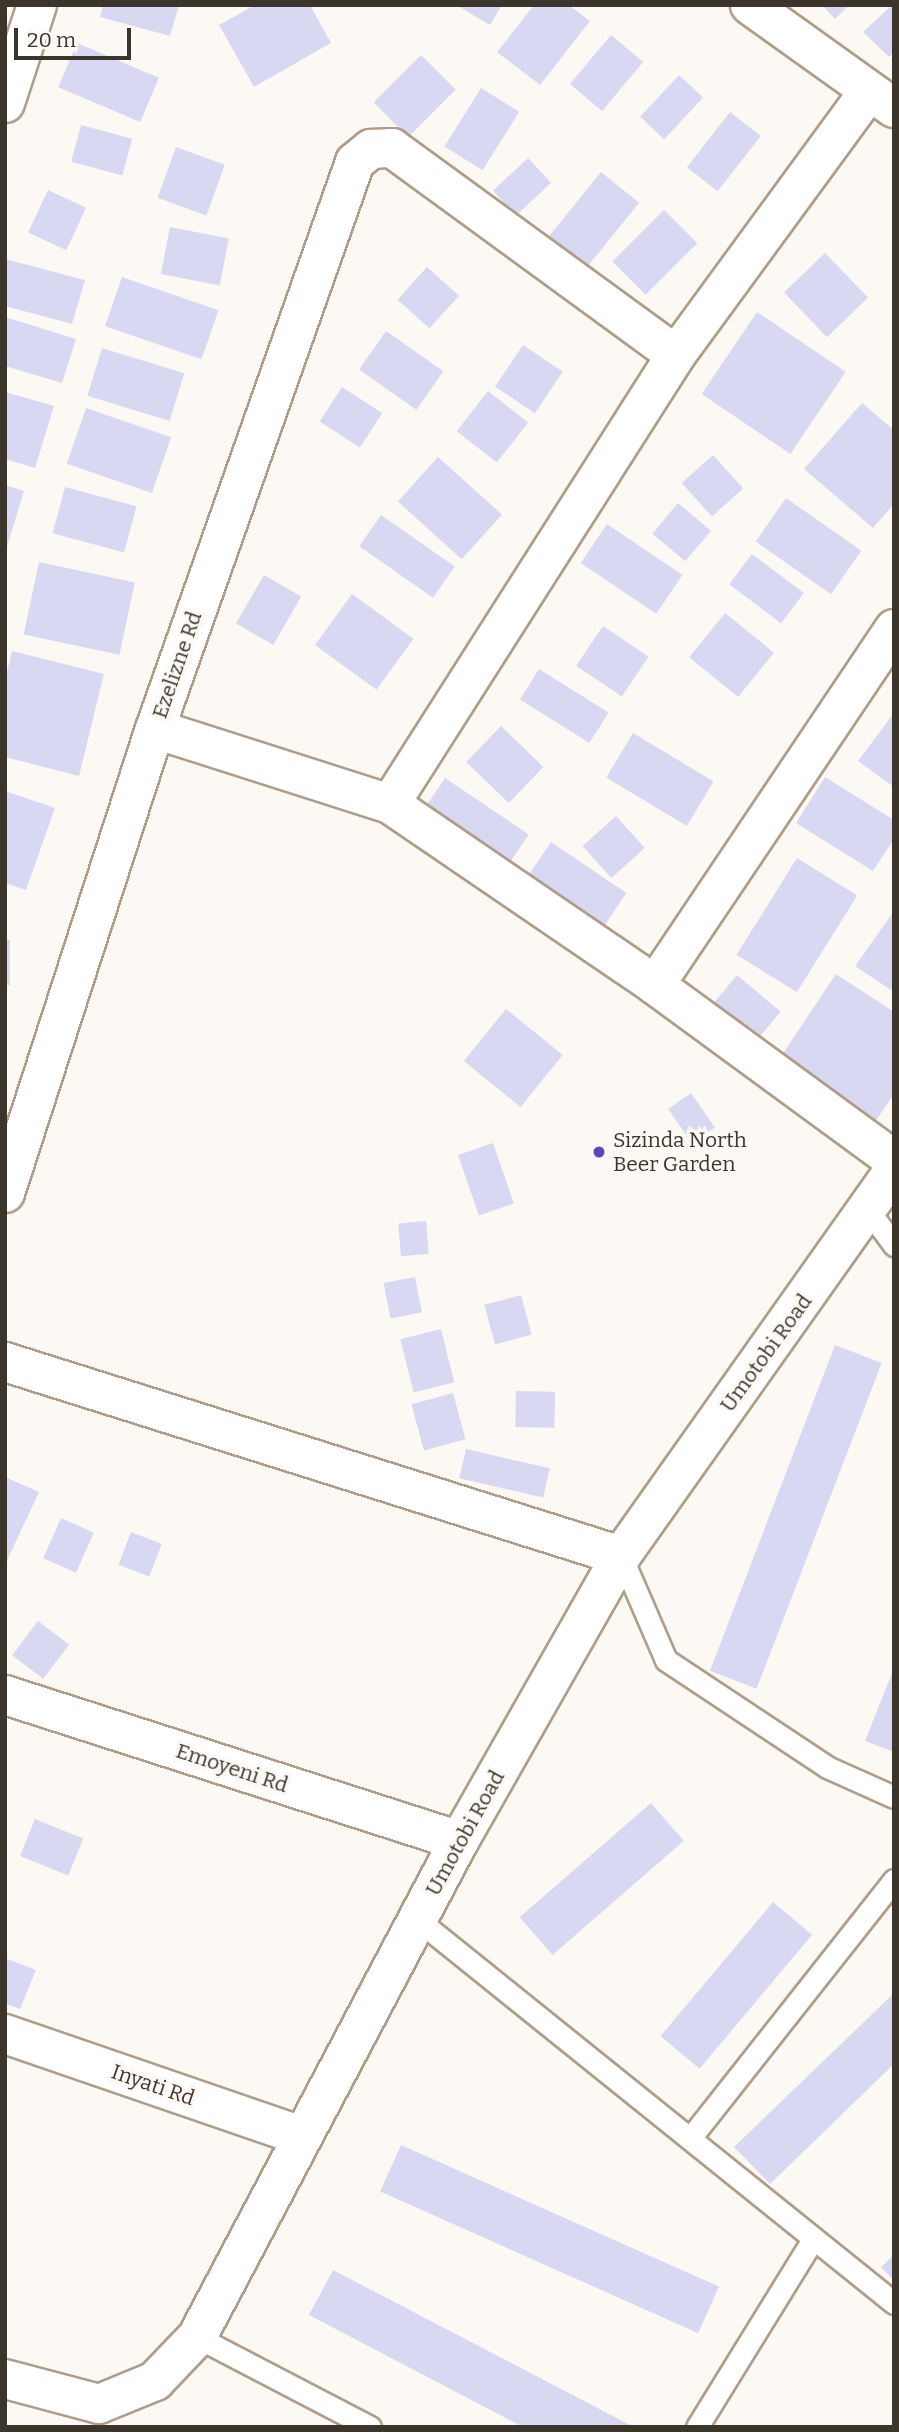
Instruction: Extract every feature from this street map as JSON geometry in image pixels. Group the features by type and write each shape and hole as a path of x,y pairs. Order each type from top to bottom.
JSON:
{"street":[{"path":"5,103 37,5"},
{"path":"390,804 676,355 881,99 750,5"},
{"name":"Ezelizne Rd","path":"5,1192 155,729 345,176 371,149 392,148 676,355"},
{"path":"655,985 894,629"},
{"path":"155,729 390,804 655,985 894,1160"},
{"name":"Umotobi Road","path":"5,2379 97,2415 155,2381 197,2337 459,1841 621,1556 894,1171"},
{"path":"5,1362 621,1556"},
{"name":"Emoyeni Rd","path":"5,1695 459,1841"},
{"name":"Inyati Rd","path":"5,2034 301,2136"}],"lane":[{"path":"868,1210 894,1245"},
{"path":"621,1556 666,1660 827,1767 894,1797"},
{"path":"691,2137 894,1880"},
{"path":"418,1920 894,2303"},
{"path":"697,2427 813,2239"},
{"path":"197,2337 370,2427"}],"building":[{"path":"103,5 179,5 170,36 100,17"},
{"path":"255,5 310,5 331,43 254,87 219,25"},
{"path":"456,5 502,5 490,25"},
{"path":"534,5 569,5 590,21 540,85 497,52"},
{"path":"822,5 849,5 835,19"},
{"path":"892,5 894,52 889,57 863,32"},
{"path":"611,35 643,62 602,111 570,84"},
{"path":"77,43 159,78 140,122 58,87"},
{"path":"421,55 456,90 408,137 374,102"},
{"path":"679,75 703,98 664,139 640,117"},
{"path":"481,88 519,112 483,170 444,147"},
{"path":"730,112 761,136 718,191 687,167"},
{"path":"81,125 132,139 122,175 71,162"},
{"path":"176,147 225,165 206,216 158,198"},
{"path":"528,158 551,183 516,216 493,191"},
{"path":"601,172 639,203 584,271 546,240"},
{"path":"48,190 86,208 66,250 28,233"},
{"path":"664,210 697,243 646,295 612,262"},
{"path":"170,227 229,238 220,286 161,274"},
{"path":"825,253 868,298 827,337 784,293"},
{"path":"5,259 85,280 72,324 5,306"},
{"path":"427,267 459,296 430,328 398,300"},
{"path":"122,277 218,310 202,359 105,326"},
{"path":"757,312 846,372 790,454 702,394"},
{"path":"5,317 76,339 62,383 5,366"},
{"path":"386,331 443,371 416,410 359,370"},
{"path":"523,345 563,372 535,413 495,386"},
{"path":"102,348 184,373 170,421 87,396"},
{"path":"342,387 382,413 360,448 320,421"},
{"path":"488,391 528,422 497,463 457,431"},
{"path":"5,392 54,406 35,468 5,459"},
{"path":"862,403 894,430 894,504 873,528 804,469"},
{"path":"86,408 171,437 152,493 67,464"},
{"path":"713,455 743,488 712,517 682,483"},
{"path":"438,457 502,515 462,559 398,502"},
{"path":"5,485 24,491 6,550 5,550"},
{"path":"65,487 136,506 124,553 53,533"},
{"path":"786,498 861,551 831,594 756,541"},
{"path":"678,503 711,531 685,561 652,534"},
{"path":"381,515 455,567 433,598 359,546"},
{"path":"607,524 682,575 656,614 581,563"},
{"path":"752,554 804,593 781,623 729,584"},
{"path":"39,562 135,582 119,655 24,634"},
{"path":"264,575 301,596 273,645 236,623"},
{"path":"352,594 413,639 376,690 315,645"},
{"path":"725,613 774,653 738,697 689,657"},
{"path":"603,626 649,657 622,697 576,666"},
{"path":"12,651 104,674 79,776 5,757 5,680"},
{"path":"539,669 609,712 589,743 520,700"},
{"path":"894,713 894,787 858,761"},
{"path":"501,726 543,767 509,803 466,762"},
{"path":"633,733 714,781 687,826 606,778"},
{"path":"825,777 894,820 894,839 873,871 796,823"},
{"path":"445,778 529,834 505,869 422,813"},
{"path":"5,791 55,808 26,890 5,883"},
{"path":"616,816 645,848 611,878 583,846"},
{"path":"551,842 626,893 600,932 525,881"},
{"path":"797,858 857,896 797,992 737,955"},
{"path":"894,911 894,992 855,966"},
{"path":"5,940 10,940 10,985 5,985"},
{"path":"836,974 894,1012 894,1094 875,1122 780,1058"},
{"path":"737,975 781,1012 756,1042 712,1005"},
{"path":"506,1009 563,1055 521,1107 464,1061"},
{"path":"691,1093 715,1127 692,1143 668,1109"},
{"path":"493,1143 514,1204 479,1216 458,1155"},
{"path":"426,1221 429,1254 401,1256 398,1223"},
{"path":"415,1277 422,1312 390,1318 384,1283"},
{"path":"521,1295 532,1335 495,1344 484,1305"},
{"path":"441,1329 454,1382 414,1393 400,1339"},
{"path":"835,1345 882,1363 757,1689 710,1671"},
{"path":"516,1391 555,1392 554,1428 515,1427"},
{"path":"453,1393 465,1439 424,1450 411,1404"},
{"path":"466,1449 550,1468 543,1498 459,1478"},
{"path":"5,1477 39,1492 5,1565"},
{"path":"61,1518 94,1533 76,1573 43,1558"},
{"path":"131,1532 162,1544 149,1577 118,1565"},
{"path":"38,1621 69,1644 43,1679 12,1655"},
{"path":"894,1668 894,1752 865,1741"},
{"path":"651,1803 684,1841 552,1955 520,1917"},
{"path":"35,1819 83,1838 68,1876 20,1856"},
{"path":"773,1902 812,1935 700,2069 661,2036"},
{"path":"5,1958 36,1970 20,2009 5,2003"},
{"path":"894,1993 894,2064 770,2184 734,2147"},
{"path":"401,2145 719,2287 698,2333 380,2192"},
{"path":"894,2255 894,2281 881,2267"},
{"path":"333,2270 634,2427 523,2427 309,2315"}],"place":[{"name":"Sizinda North Beer Garden","path":"599,1152"}]}
